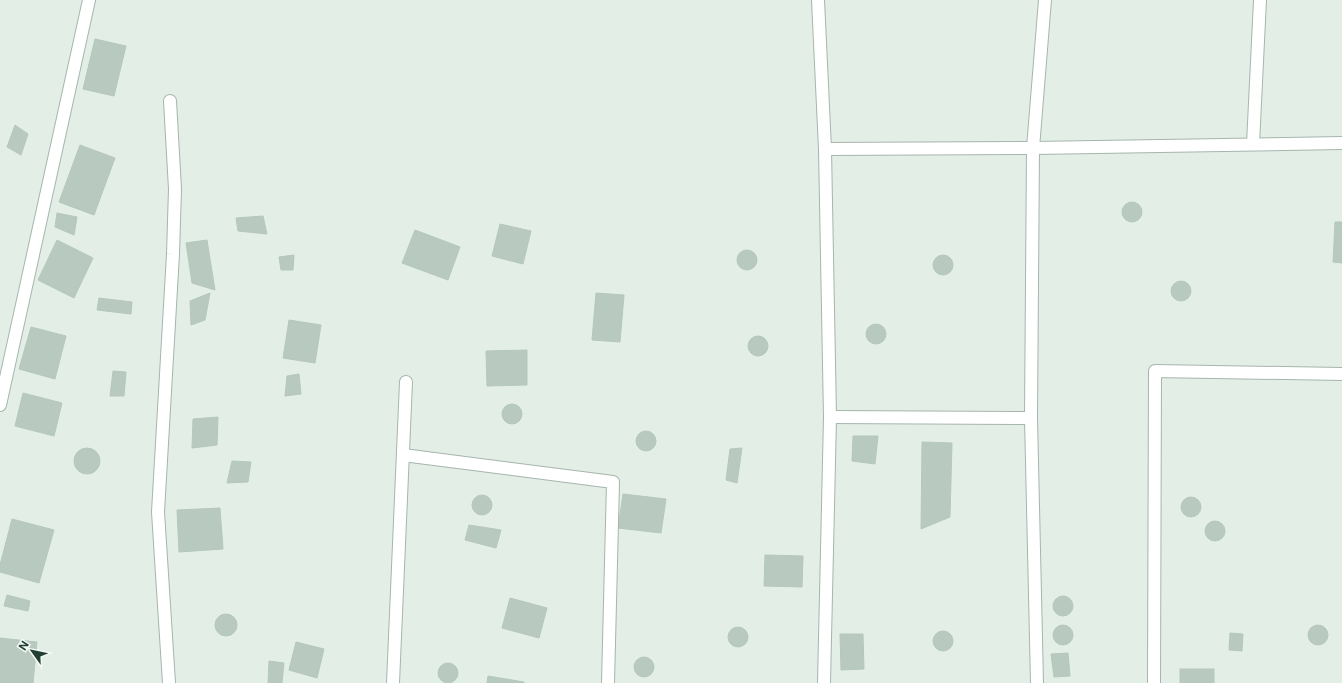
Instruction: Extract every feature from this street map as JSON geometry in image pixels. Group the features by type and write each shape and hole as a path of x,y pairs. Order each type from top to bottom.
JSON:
{"street":[{"path":"0,405 89,0"},
{"path":"818,0 825,148 830,417 824,683"},
{"path":"1037,683 1031,418 1033,148 1045,0"},
{"path":"1253,144 1260,0"},
{"path":"169,683 158,512 174,233 175,189 170,101"},
{"path":"825,148 1033,148 1342,143"},
{"path":"1154,683 1155,371 1342,374"},
{"path":"393,683 406,382"},
{"path":"830,417 1031,418"},
{"path":"403,455 613,482 608,683"}],"building":[{"path":"95,39 126,46 114,96 83,89"},
{"path":"15,125 28,134 21,155 7,147"},
{"path":"80,145 115,158 94,215 59,202"},
{"path":"1132,202 1139,205 1142,212 1139,219 1132,222 1125,219 1122,212 1125,205"},
{"path":"57,213 77,217 74,235 55,227"},
{"path":"263,216 267,234 238,231 236,218"},
{"path":"1335,222 1342,222 1342,263 1333,262"},
{"path":"500,224 531,231 523,264 492,256"},
{"path":"415,230 460,247 448,280 402,263"},
{"path":"57,240 93,258 74,298 38,280"},
{"path":"207,240 215,290 192,283 186,243"},
{"path":"747,250 754,253 757,260 754,267 747,270 740,267 737,260 740,253"},
{"path":"294,255 293,270 281,270 279,257"},
{"path":"943,255 950,258 953,265 950,272 943,275 936,272 933,265 936,258"},
{"path":"1181,281 1188,284 1191,291 1188,298 1181,301 1174,298 1171,291 1174,284"},
{"path":"210,293 205,320 191,325 190,301"},
{"path":"596,293 624,295 620,342 592,340"},
{"path":"99,298 132,302 131,314 97,310"},
{"path":"289,320 321,325 315,363 283,358"},
{"path":"876,324 883,327 886,334 883,341 876,344 869,341 866,334 869,327"},
{"path":"31,327 66,336 55,379 19,369"},
{"path":"758,336 765,339 768,346 765,353 758,356 751,353 748,346 751,339"},
{"path":"527,350 527,385 487,386 486,351"},
{"path":"113,371 126,372 124,396 110,396"},
{"path":"299,374 301,394 285,396 287,376"},
{"path":"23,393 62,403 54,436 15,426"},
{"path":"512,404 519,407 522,414 519,421 512,424 505,421 502,414 505,407"},
{"path":"218,417 217,445 192,448 193,419"},
{"path":"646,431 653,434 656,441 653,448 646,451 639,448 636,441 639,434"},
{"path":"853,436 878,436 875,464 852,461"},
{"path":"922,442 952,443 950,517 921,529"},
{"path":"87,448 97,451 100,461 97,471 87,474 77,471 74,461 77,451"},
{"path":"742,448 737,483 726,480 730,449"},
{"path":"232,461 251,462 248,482 227,483"},
{"path":"623,494 666,499 661,533 618,528"},
{"path":"482,495 489,498 492,505 489,512 482,515 475,512 472,505 475,498"},
{"path":"1191,497 1198,500 1201,507 1198,514 1191,517 1184,514 1181,507 1184,500"},
{"path":"220,508 223,549 179,552 177,510"},
{"path":"12,519 54,530 39,583 0,572 0,565"},
{"path":"1215,521 1222,524 1225,531 1222,538 1215,541 1208,538 1205,531 1208,524"},
{"path":"469,525 501,530 496,548 465,540"},
{"path":"765,555 803,556 802,587 764,586"},
{"path":"7,595 30,601 28,611 4,606"},
{"path":"1063,596 1070,599 1073,606 1070,613 1063,616 1056,613 1053,606 1056,599"},
{"path":"510,598 547,608 539,638 502,628"},
{"path":"226,614 234,617 237,625 234,633 226,636 218,633 215,625 218,617"},
{"path":"1063,625 1070,628 1073,635 1070,642 1063,645 1056,642 1053,635 1056,628"},
{"path":"1318,625 1325,628 1328,635 1325,642 1318,645 1311,642 1308,635 1311,628"},
{"path":"738,627 745,630 748,637 745,644 738,647 731,644 728,637 731,630"},
{"path":"943,631 950,634 953,641 950,648 943,651 936,648 933,641 936,634"},
{"path":"1230,633 1243,634 1242,651 1229,650"},
{"path":"840,634 863,634 864,669 841,670"},
{"path":"0,638 37,642 33,683 0,683"},
{"path":"296,642 324,649 317,678 289,670"},
{"path":"1068,653 1070,676 1054,677 1051,654"},
{"path":"644,657 651,660 654,667 651,674 644,677 637,674 634,667 637,660"},
{"path":"269,661 284,663 282,683 268,683"},
{"path":"448,663 455,666 458,673 455,680 448,683 441,680 438,673 441,666"},
{"path":"1180,669 1214,669 1214,683 1180,683"},
{"path":"488,676 524,682 524,683 487,683"}]}
